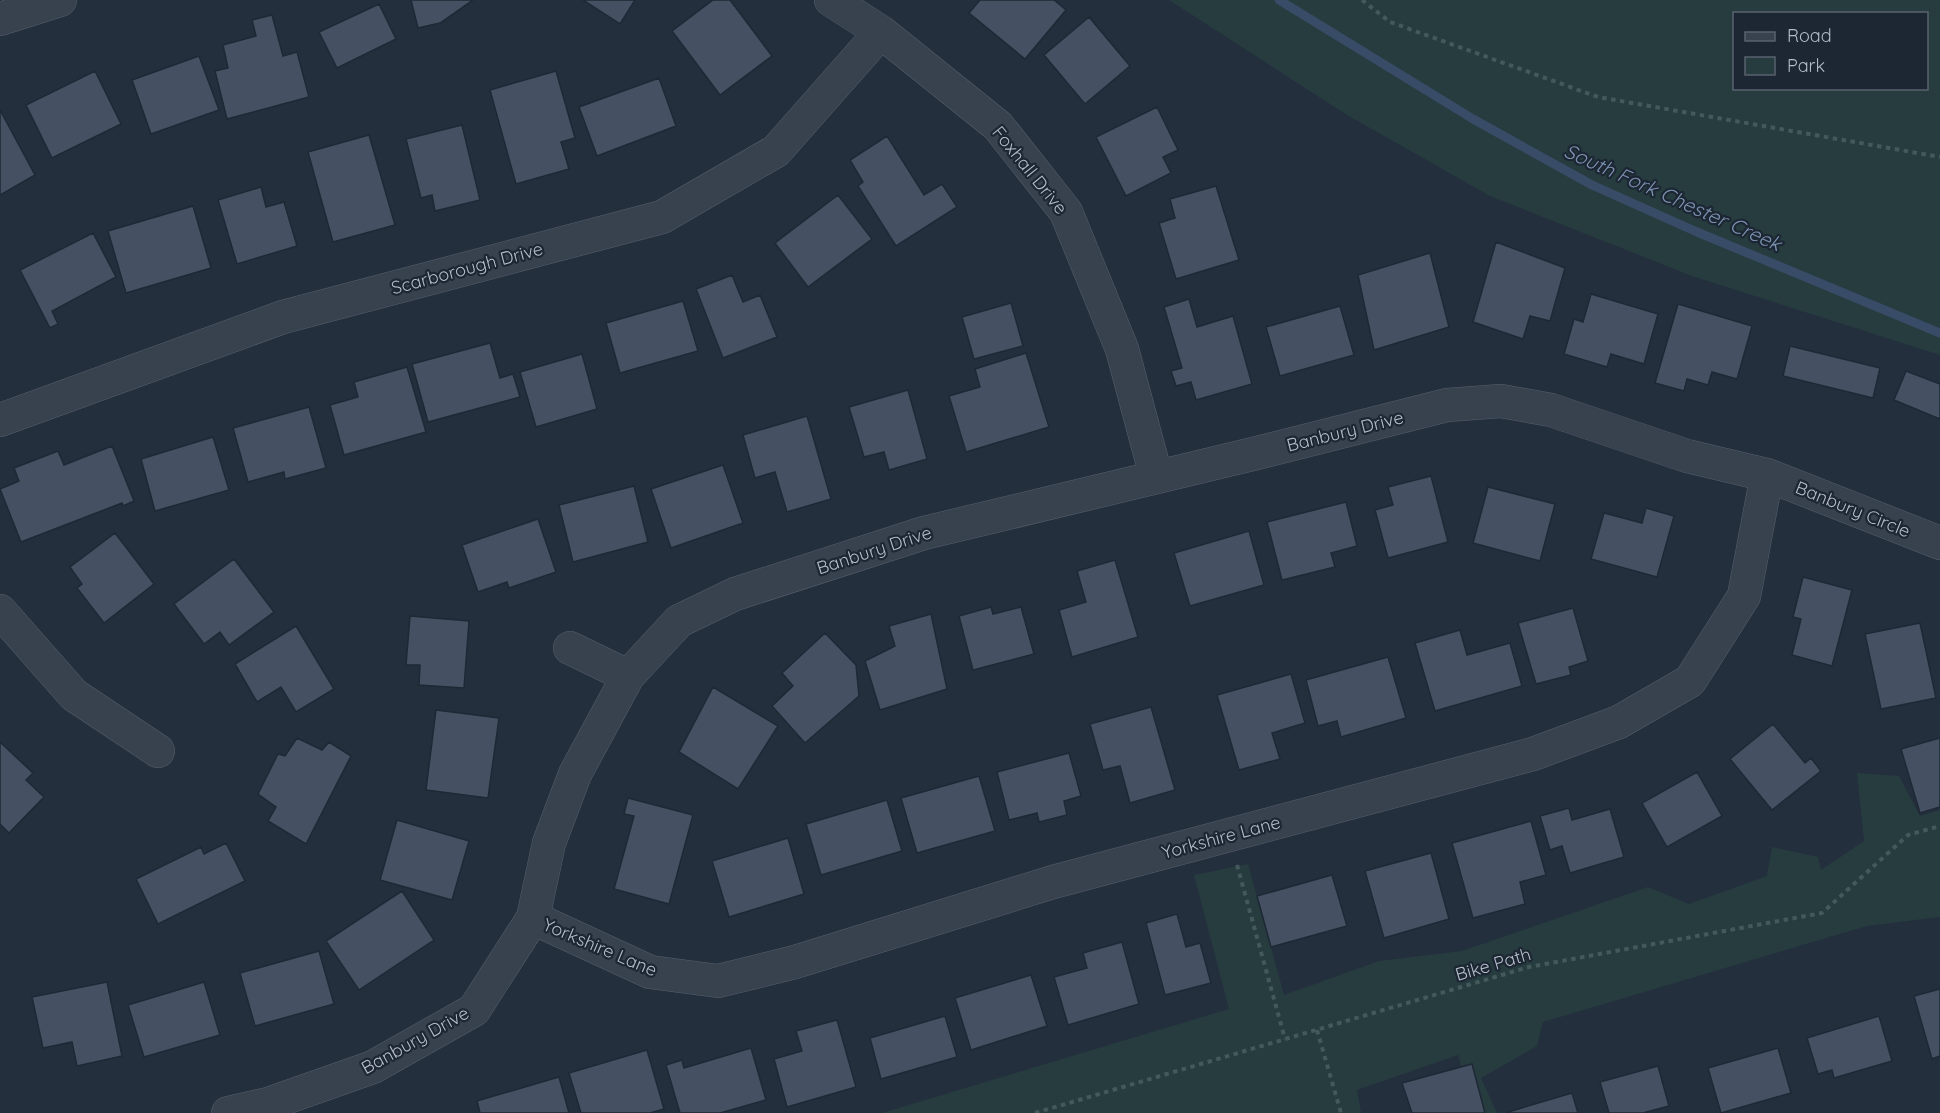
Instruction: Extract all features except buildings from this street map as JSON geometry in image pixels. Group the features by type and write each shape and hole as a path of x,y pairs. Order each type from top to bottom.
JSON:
{"street":[{"name":"Foxhall Drive","path":"831,0 881,32 998,126 1066,212 1122,349 1156,476"},
{"path":"0,19 50,1"},
{"name":"Scarborough Drive","path":"0,420 283,317 662,217 776,151 881,32"},
{"name":"Banbury Drive","path":"228,1113 268,1104 373,1067 474,1010 533,918 549,843 575,774 628,676 679,621 735,594 924,533 1447,405 1501,401 1551,410 1687,456 1767,475"},
{"name":"Banbury Circle","path":"1767,475 1940,543"},
{"name":"Yorkshire Lane","path":"533,918 650,972 718,981 795,962 1053,882 1533,754 1619,722 1690,681 1744,596 1767,475"},
{"path":"0,611 74,695 158,752"},
{"path":"570,648 628,676"}],"path":[{"path":"1362,0 1390,22 1598,97 1940,157"},
{"name":"Bike Path","path":"1035,1113 1529,967 1822,913 1908,835 1940,826"},
{"path":"1228,836 1285,1039"},
{"path":"1317,1030 1341,1113"}],"green space":[{"path":"1169,0 1940,0 1940,355 1692,276 1490,196 1347,115"},
{"path":"1857,773 1899,776 1920,816 1940,810 1940,917 1867,926 1543,1022 1537,1046 1481,1078 1497,1113 1474,1113 1458,1055 1357,1090 1361,1113 882,1113 1229,1009 1194,875 1248,864 1284,995 1379,961 1462,951 1648,887 1689,904 1767,876 1772,847 1818,857 1821,870 1864,841"}],"waterway":[{"name":"South Fork Chester Creek","path":"1279,0 1473,119 1592,185 1697,232 1940,333"}]}
